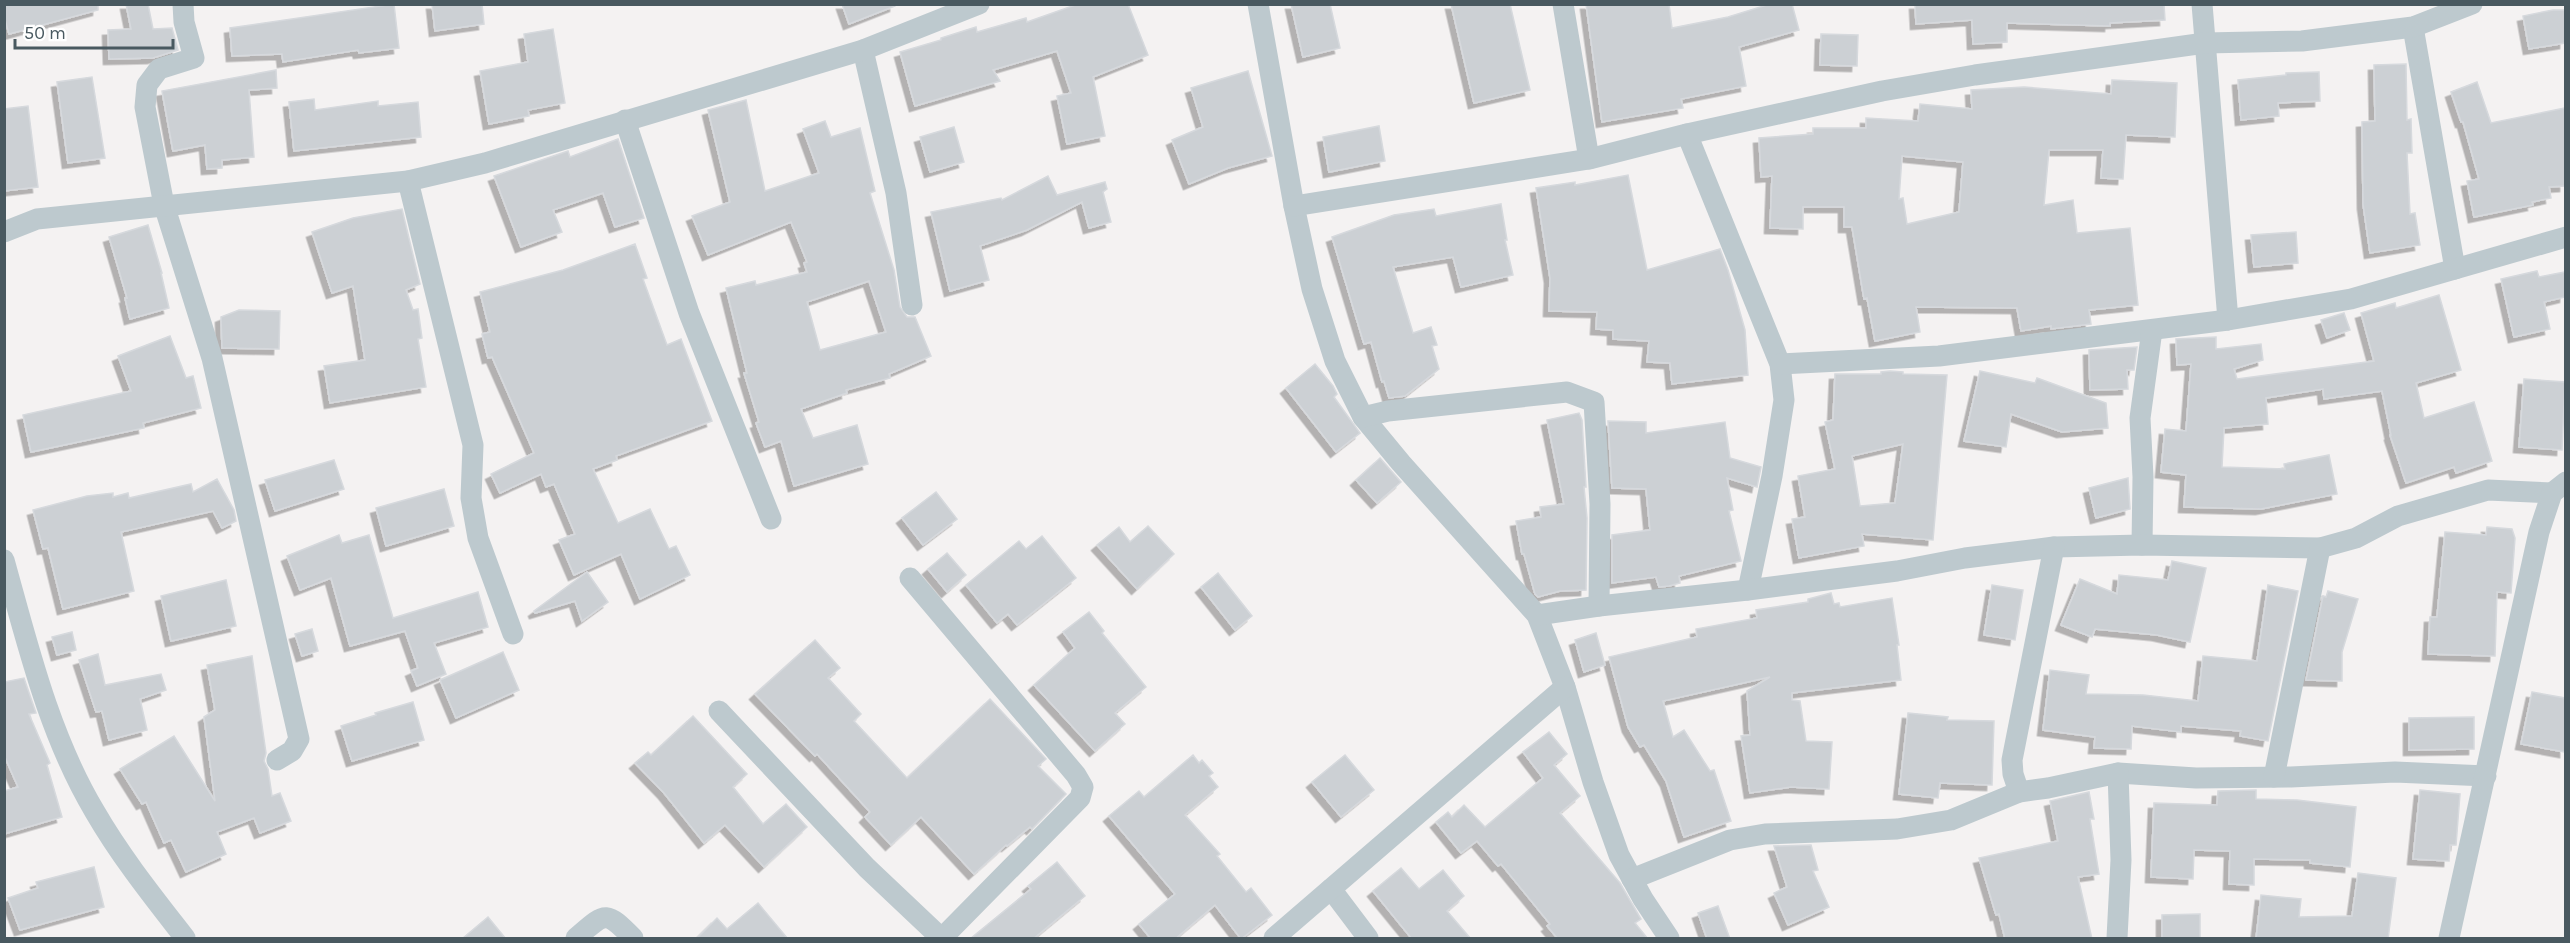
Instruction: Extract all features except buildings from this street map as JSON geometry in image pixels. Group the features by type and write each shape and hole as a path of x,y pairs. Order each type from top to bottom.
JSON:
{"street":[{"path":"183,4 184,22 194,58 159,69 147,85 145,107 164,205 212,358 299,739 292,751 277,760"},
{"path":"4,232 37,219 408,181 485,163 863,50 979,4"},
{"path":"1258,4 1293,206 1312,289 1335,361 1363,417 1401,463 1537,615 1565,687 1593,782 1619,855 1669,939"},
{"path":"1563,4 1589,159"},
{"path":"2202,4 2228,320"},
{"path":"1293,206 1589,159 1687,134 1882,91 1974,75 2205,43 2302,41 2413,27 2472,4"},
{"path":"2413,27 2455,269"},
{"path":"863,50 896,193 912,305"},
{"path":"625,120 689,313 771,519"},
{"path":"1687,134 1780,364 1784,400 1772,476 1748,590"},
{"path":"408,181 472,446 471,498 478,538 513,634"},
{"path":"1780,364 1939,356 2228,320 2351,299 2565,237"},
{"path":"2142,545 2143,477 2140,418 2152,330"},
{"path":"1363,417 1388,411 1567,392 1594,402 1600,504 1599,606"},
{"path":"1537,615 1748,590 2054,547 2142,545 2320,548 2356,538 2398,516 2488,490 2559,488 2539,532 2449,939"},
{"path":"2019,792 2012,760 2054,547"},
{"path":"2274,777 2320,548"},
{"path":"4,560 36,678 63,749 95,812 153,897 185,939"},
{"path":"719,711 867,868 941,939 1080,798 1083,787 1076,775 910,578"},
{"path":"1274,939 1565,687"},
{"path":"1632,879 1730,840 1765,834 1898,829 1951,820 2019,792 2118,773 2196,778 2395,772 2486,776"},
{"path":"2117,939 2121,860 2118,773"},
{"path":"1331,889 1368,939"},
{"path":"576,939 598,920 609,917 618,922 633,939"}]}
